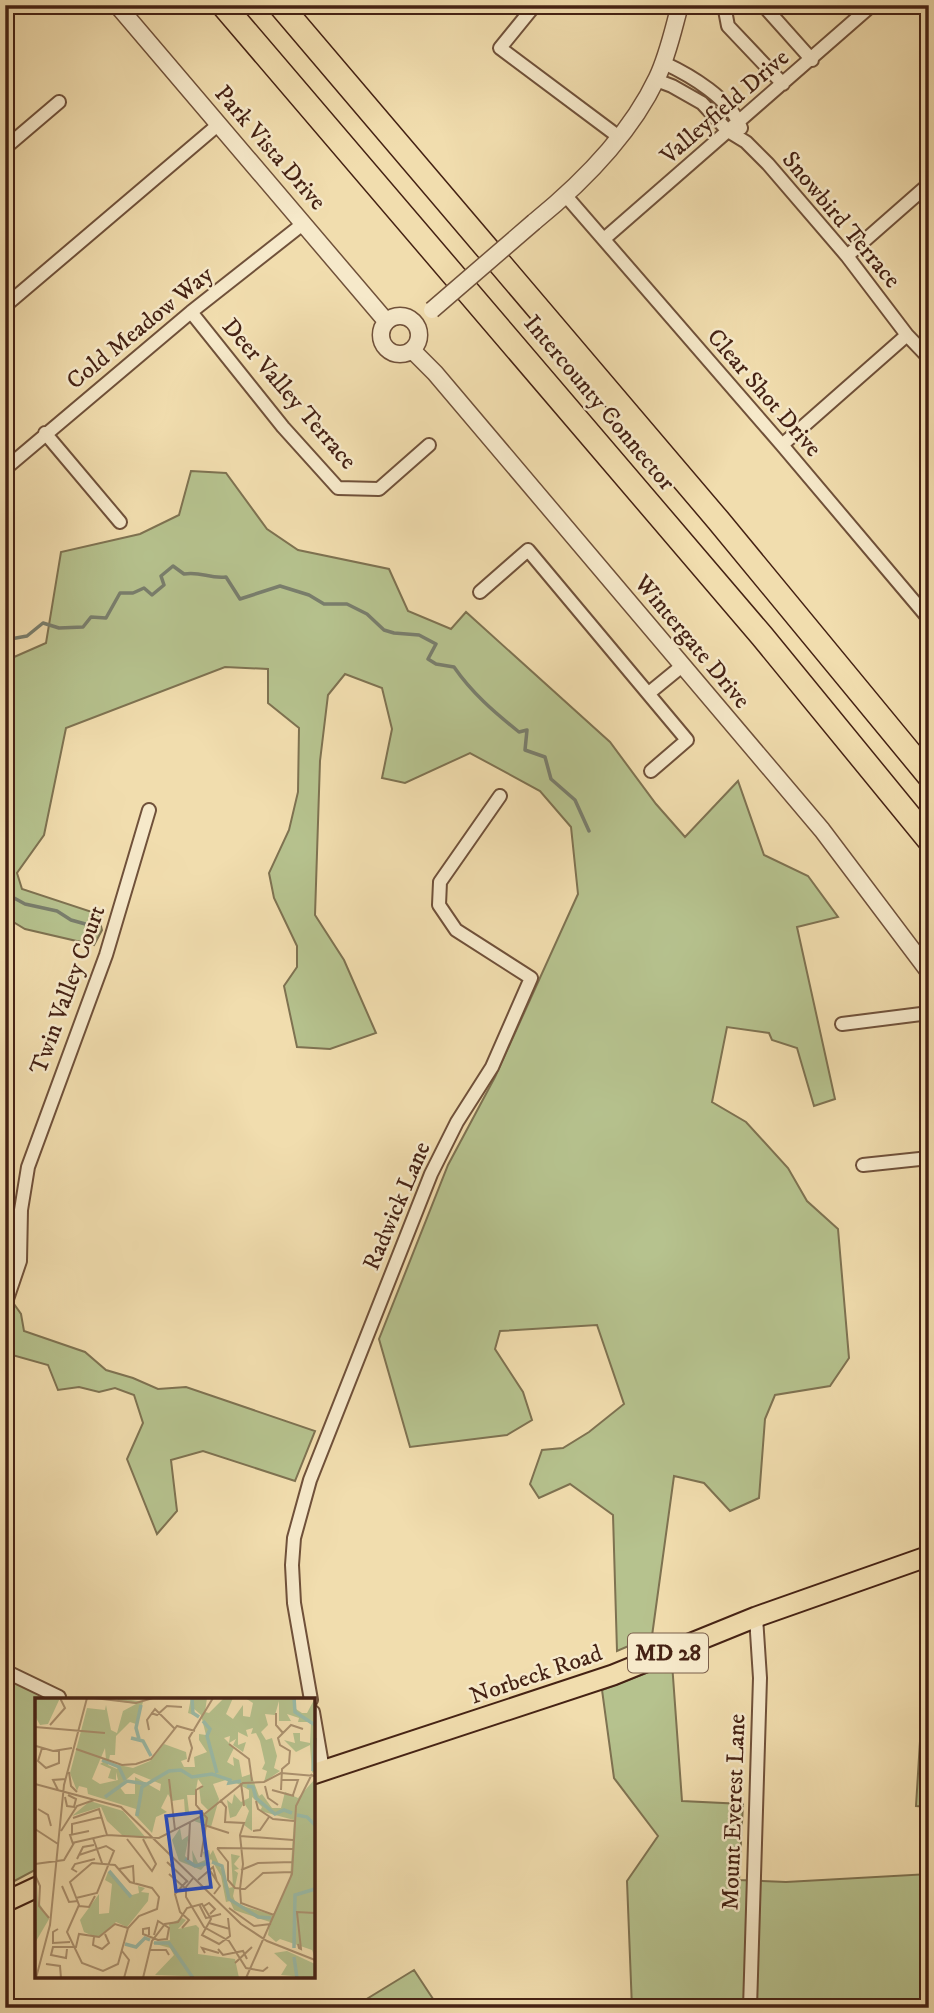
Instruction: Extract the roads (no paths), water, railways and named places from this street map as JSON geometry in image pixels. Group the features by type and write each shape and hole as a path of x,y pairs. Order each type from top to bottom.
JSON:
{"highway":[{"name":"Intercounty Connector","path":"223,5 744,615 929,840"},
{"name":"Intercounty Connector","path":"280,5 718,520 929,776"}],"main road":[{"name":"Norbeck Road","path":"318,1772 613,1675 756,1617 929,1556"},
{"path":"5,1902 35,1888"}],"street":[{"name":"Park Vista Drive","path":"117,5 386,321"},
{"path":"535,5 500,48 620,137"},
{"path":"416,324 566,196 620,137 656,80 664,62 680,5"},
{"path":"724,5 727,26 783,84"},
{"path":"763,5 812,60"},
{"name":"Valleyfield Drive","path":"604,239 872,5"},
{"name":"Snowbird Terrace","path":"664,62 709,89 739,121 746,142"},
{"name":"Snowbird Terrace","path":"656,80 692,96 702,103 727,131 746,142 847,256 907,335 929,358"},
{"path":"5,148 59,102"},
{"path":"5,306 219,124"},
{"path":"847,256 929,184"},
{"name":"Clear Shot Drive","path":"566,196 782,444 929,619"},
{"name":"Cold Meadow Way","path":"5,470 191,312 304,223"},
{"name":"Deer Valley Terrace","path":"191,312 283,427 338,488 379,489 429,445"},
{"path":"394,316 408,317 416,324 418,340 412,350 400,354 383,345 380,333 386,321 394,316"},
{"path":"782,444 907,335"},
{"name":"Wintergate Drive","path":"412,350 435,373 822,830 929,972"},
{"path":"46,433 120,522"},
{"path":"480,592 528,550 687,740 650,771"},
{"path":"649,693 682,666"},
{"name":"Radwick Lane","path":"311,1698 295,1603 292,1565 294,1538 310,1480 431,1174 457,1122 492,1066 531,978 456,930 439,905 440,882 500,796"},
{"name":"Twin Valley Court","path":"5,1305 20,1261 21,1210 28,1167 106,955 149,810"},
{"path":"842,1024 929,1013"},
{"path":"863,1165 929,1158"},
{"name":"Mount Everest Lane","path":"750,2008 760,1678 756,1617"},
{"path":"5,1671 59,1697"},
{"path":"315,1736 318,1772"}],"waterway":[{"path":"5,640 27,636 43,623 59,628 83,627 91,617 106,618 120,593 133,593 144,588 152,595 164,585 161,576 173,566 184,574 226,577 240,599 280,586 309,595 324,604 347,604 367,614 384,630 419,635 436,644 428,659 436,664 454,667 476,694 501,717 519,732 527,730 525,750 545,757 551,779 575,800 589,831"},
{"path":"5,893 25,904 57,911 71,920 89,925"}]}
